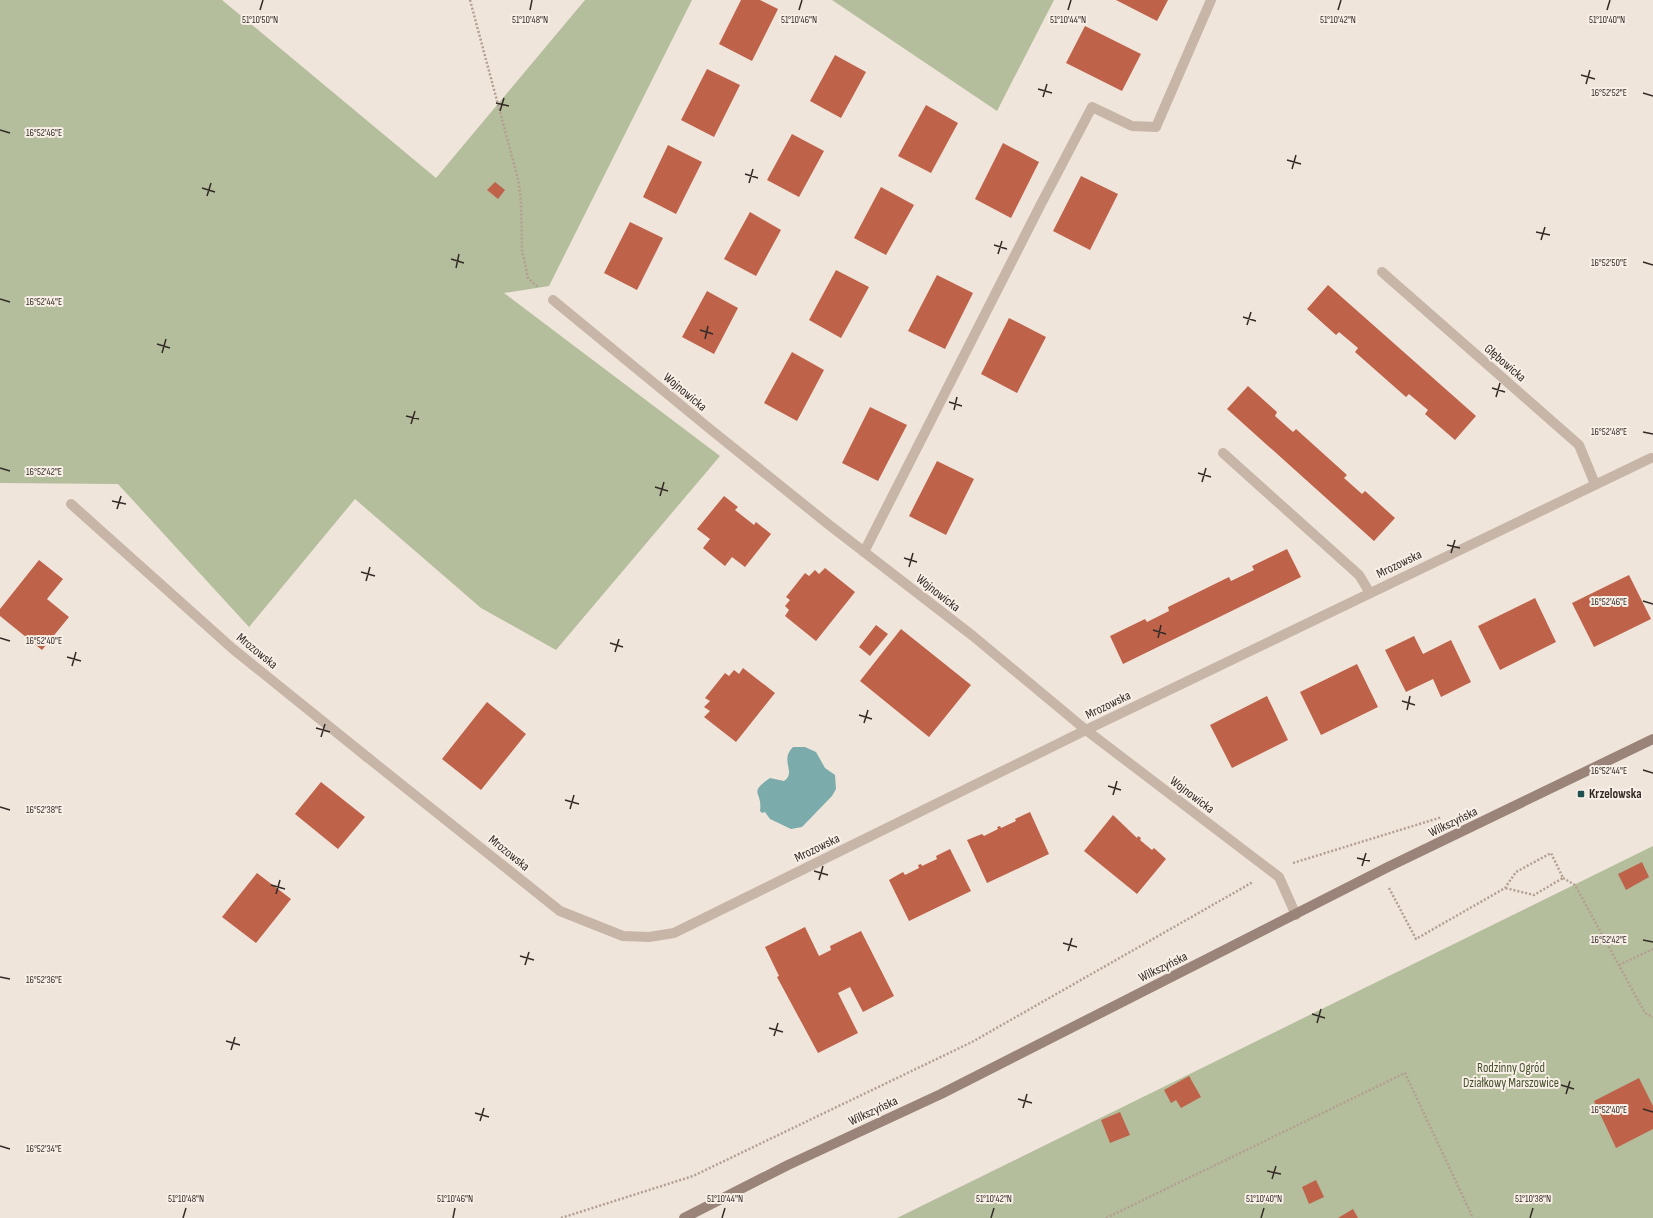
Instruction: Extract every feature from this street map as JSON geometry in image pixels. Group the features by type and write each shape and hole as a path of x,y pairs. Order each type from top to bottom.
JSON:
{"street":[{"path":"864,552 1092,107 1132,126 1156,127 1210,0"},
{"name":"Głębowicka","path":"1382,272 1579,445 1595,484"},
{"name":"Wojnowicka","path":"553,300 710,429 864,552 973,636 1086,730 1279,877 1296,915"},
{"path":"1222,453 1359,575 1370,593"},
{"name":"Mrozowska","path":"71,504 233,649 560,911 623,936 649,937 674,933 1086,730 1651,458"},
{"name":"Wilkszyńska","path":"684,1218 788,1165 941,1094 1035,1045 1381,872 1653,739"}],"path":[{"path":"470,0 518,179 521,201 522,250 528,278"},
{"path":"561,1218 693,1176 972,1042 1281,867 1446,816"},
{"path":"1381,872 1416,939 1505,888 1516,872 1551,853 1563,878 1575,885 1645,1013 1653,1017"},
{"path":"1505,888 1534,895 1563,878"},
{"path":"1619,965 1653,949"},
{"path":"1106,1218 1405,1073 1473,1218"}],"green space":[{"path":"0,0 222,0 436,178 585,0 692,0 549,286 504,293 720,456 556,650 481,608 355,499 249,627 118,484 0,483"},
{"path":"832,0 1054,0 997,111"},
{"name":"Rodzinny Ogród Działkowy Marszowice","path":"1653,846 1653,1218 897,1218"}],"water":[{"path":"793,747 805,747 816,752 825,768 835,775 836,789 832,796 802,827 791,829 770,819 765,812 762,813 760,811 758,790 763,783 770,778 784,781 788,778 789,770 787,762 789,752"}],"building":[{"path":"741,0 760,0 778,9 752,61 719,44"},
{"path":"1116,0 1168,0 1157,21"},
{"path":"1085,26 1141,54 1122,91 1066,63"},
{"path":"835,55 866,72 841,118 810,101"},
{"path":"707,69 740,85 714,137 681,120"},
{"path":"926,105 958,123 931,173 898,156"},
{"path":"792,134 824,151 799,197 767,180"},
{"path":"1003,143 1039,162 1011,218 975,199"},
{"path":"668,145 702,162 676,214 643,197"},
{"path":"1081,176 1118,194 1090,250 1053,231"},
{"path":"495,182 505,190 498,199 487,190"},
{"path":"881,187 914,205 886,255 854,238"},
{"path":"750,212 781,230 756,276 724,259"},
{"path":"630,222 663,238 637,290 604,273"},
{"path":"836,270 869,287 841,338 809,320"},
{"path":"937,275 973,293 945,349 908,331"},
{"path":"1328,285 1476,416 1455,440 1425,414 1428,410 1409,394 1406,397 1355,352 1358,348 1339,332 1336,335 1307,309"},
{"path":"707,291 738,308 714,354 682,337"},
{"path":"1009,318 1046,337 1017,393 981,374"},
{"path":"792,352 824,370 797,421 764,403"},
{"path":"1248,386 1277,412 1275,416 1293,432 1296,429 1347,475 1344,478 1362,494 1365,491 1395,518 1374,541 1227,409"},
{"path":"870,407 907,425 878,481 842,463"},
{"path":"937,461 974,479 946,535 909,516"},
{"path":"724,496 738,507 735,510 754,525 756,522 771,534 745,567 732,557 725,566 703,548 710,539 697,529"},
{"path":"1287,549 1301,577 1123,664 1110,636 1145,619 1147,622 1169,611 1168,607 1229,577 1231,581 1254,570 1252,566"},
{"path":"39,560 63,579 47,599 69,617 42,650 0,616 0,609"},
{"path":"825,568 855,592 816,641 785,616 789,610 785,606 790,600 786,597 805,573 809,576 815,570 819,574"},
{"path":"1629,575 1651,619 1594,647 1572,603"},
{"path":"1535,598 1556,642 1500,670 1478,626"},
{"path":"876,625 888,634 870,656 859,647"},
{"path":"901,629 971,685 929,737 860,681"},
{"path":"1414,636 1423,654 1451,640 1471,682 1441,697 1433,679 1406,692 1385,650"},
{"path":"1357,664 1378,707 1321,735 1300,692"},
{"path":"743,668 775,693 736,742 704,717 710,711 704,707 710,701 705,698 725,673 729,676 734,670 739,674"},
{"path":"1267,696 1288,740 1232,768 1210,725"},
{"path":"487,702 526,734 481,790 442,759"},
{"path":"321,782 365,817 338,849 295,814"},
{"path":"1030,812 1049,854 987,883 967,840 982,834 984,836 998,829 997,827 1000,826 1001,828"},
{"path":"1113,815 1137,838 1138,836 1141,838 1140,840 1152,850 1154,848 1166,859 1137,894 1084,851"},
{"path":"950,849 971,891 909,921 889,880 903,872 905,875 919,868 918,865 921,864 922,866 937,859 936,856"},
{"path":"1642,862 1649,877 1626,890 1618,874"},
{"path":"257,873 291,899 256,943 222,917"},
{"path":"805,927 819,956 831,950 830,946 861,931 894,996 863,1012 850,987 838,993 858,1033 818,1053 777,977 779,976 765,947"},
{"path":"1189,1076 1201,1097 1181,1108 1176,1100 1171,1103 1164,1090"},
{"path":"1639,1078 1653,1106 1653,1129 1616,1148 1594,1101"},
{"path":"1120,1112 1130,1135 1110,1143 1101,1120"},
{"path":"1316,1180 1324,1197 1309,1204 1302,1187"},
{"path":"1353,1209 1358,1218 1338,1218"}],"place":[{"name":"Krzelowska","path":"1581,794"}]}
